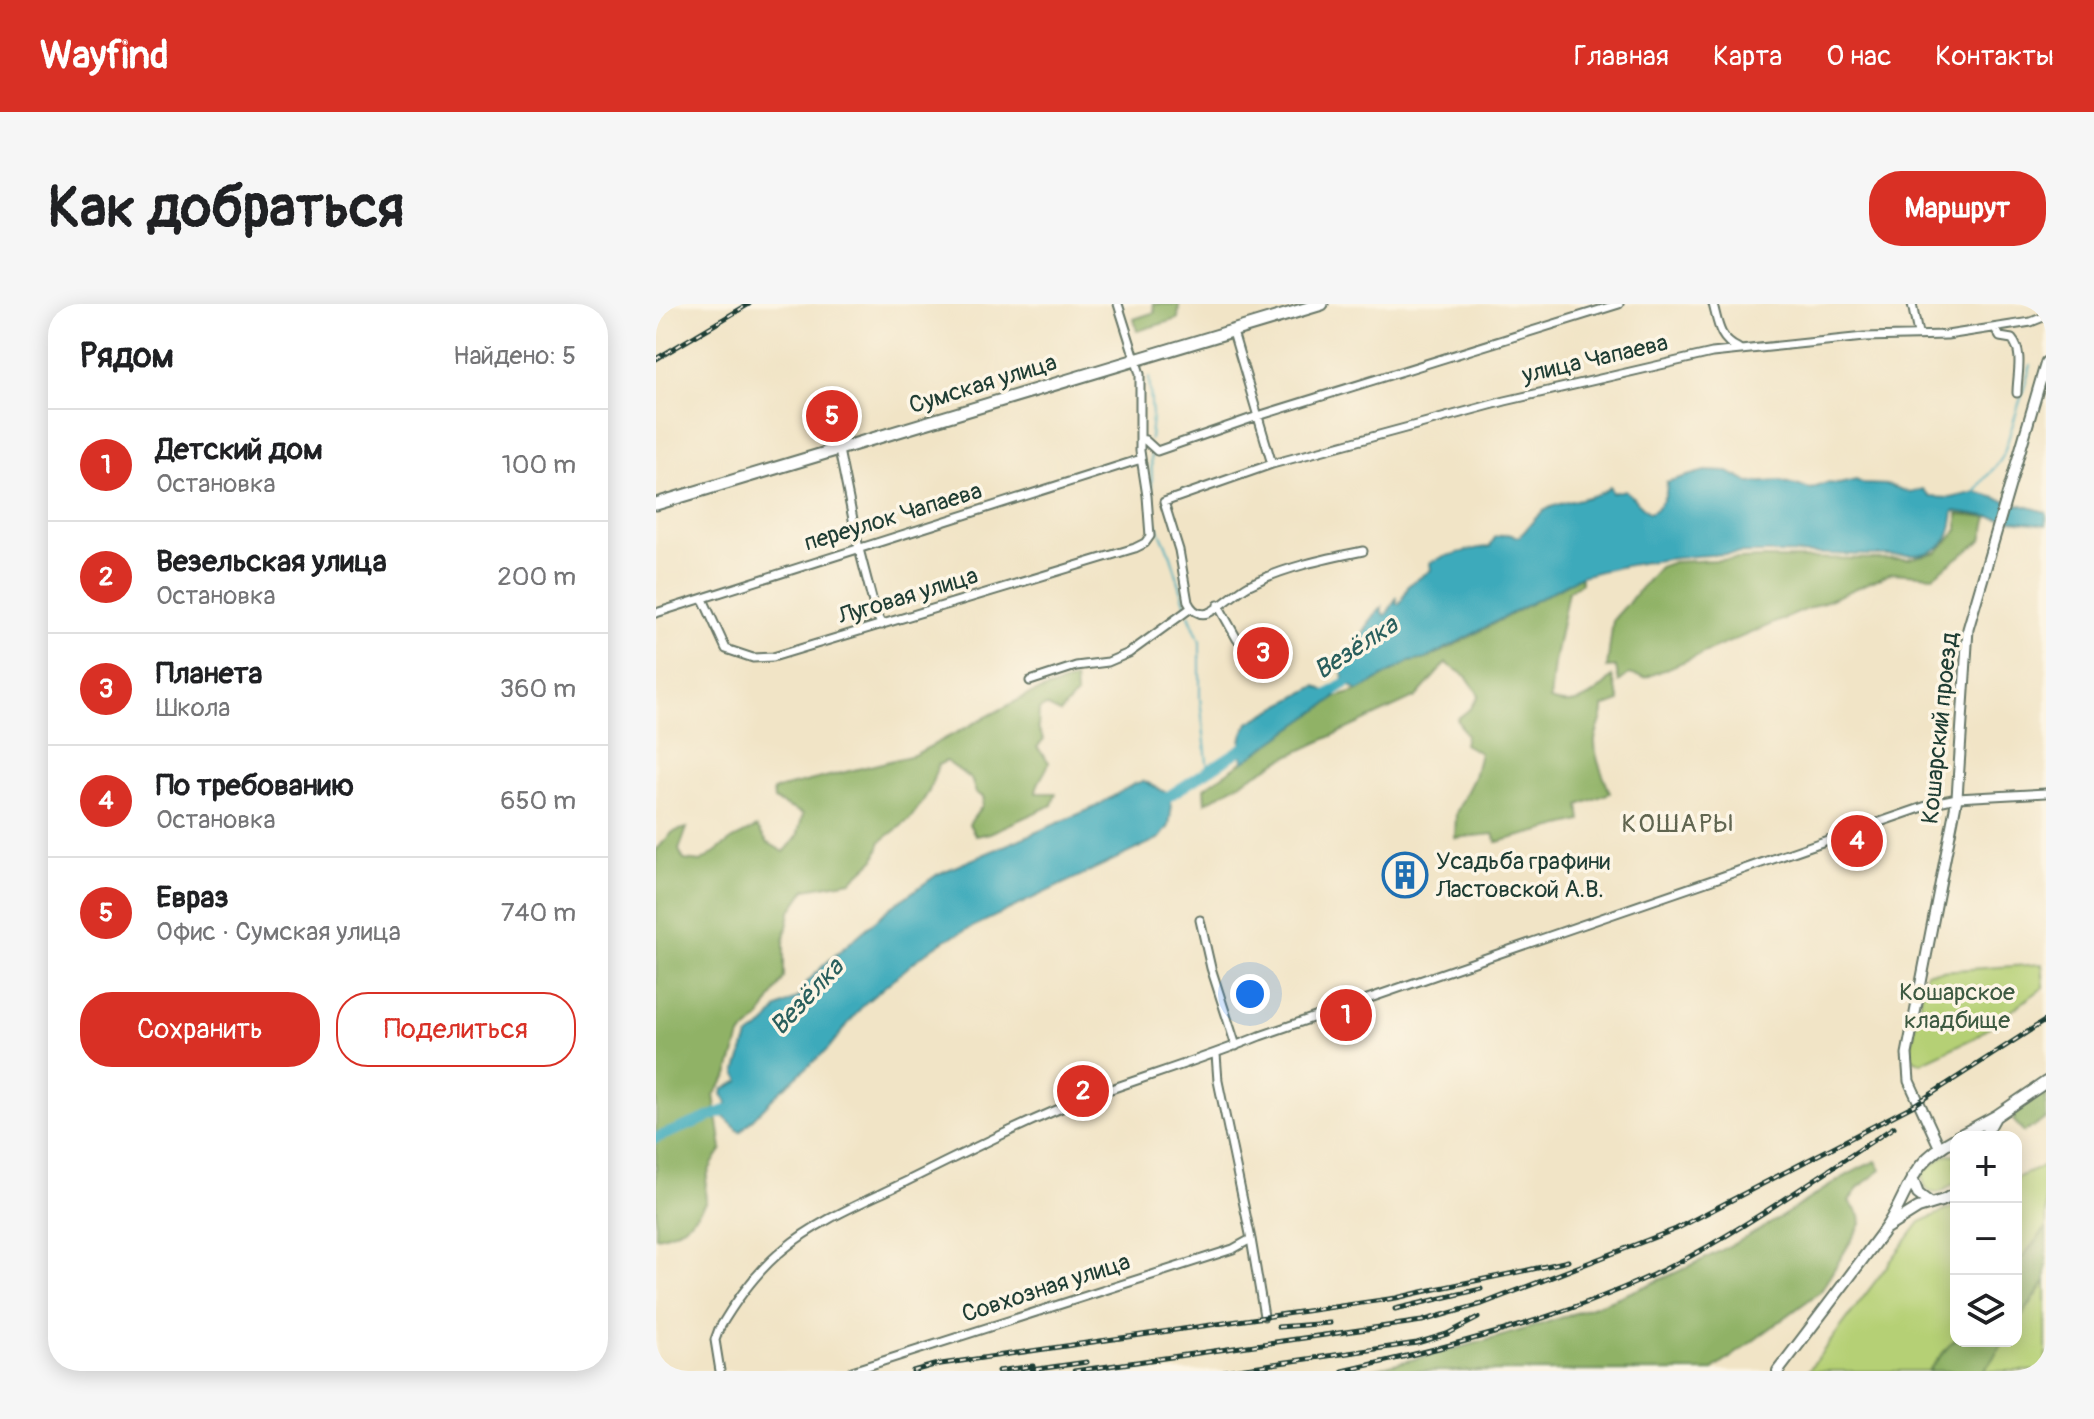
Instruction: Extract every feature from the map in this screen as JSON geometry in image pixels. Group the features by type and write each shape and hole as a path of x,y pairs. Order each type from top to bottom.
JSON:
{"main road":[{"name":"Сумская улица","path":"656,504 1322,304"},
{"path":"1970,1131 2046,1082"},
{"path":"1987,1131 1996,1116"},
{"path":"1778,1371 1885,1229 1925,1158 1950,1142"},
{"path":"1912,1178 1918,1194 1930,1203"},
{"path":"1885,1229 1907,1214 1950,1196"}],"street":[{"path":"1118,304 1140,374 1141,459 1147,496 1164,502 1179,550 1191,608 1202,614 1210,612 1250,584 1309,562 1363,551"},
{"path":"1140,439 1157,451 1258,416 1619,304"},
{"path":"1713,304 1722,336 1728,344 1738,348"},
{"path":"1912,304 1918,334"},
{"name":"улица Чапаева","path":"1164,502 1272,464 1505,401 1712,353 1738,348 1918,334 1947,335 2031,322 2046,314"},
{"path":"1995,328 2000,337 2012,339 2016,344 2019,359 2017,393"},
{"path":"1233,332 1272,464"},
{"path":"1712,353 1722,336"},
{"name":"Кошарский проезд","path":"1950,1138 1907,1072 1910,1035 1957,798 1968,629 2046,362"},
{"path":"839,450 859,549 876,614 882,625"},
{"name":"переулок Чапаева","path":"656,613 1141,459"},
{"name":"Луговая улица","path":"703,599 726,649 753,658 773,657 1135,548 1150,536 1147,496"},
{"path":"1218,605 1237,639"},
{"path":"1030,681 1076,666 1108,662 1129,653 1191,608"},
{"path":"720,1371 715,1340 719,1329 765,1265 786,1246 853,1208 999,1136 1093,1096 1938,802 1957,798 2046,793"},
{"path":"1200,920 1211,968 1236,1046"},
{"path":"1216,1054 1218,1081 1264,1316"},
{"name":"Совхозная улица","path":"852,1371 1233,1249 1251,1239"}],"green space":[{"path":"1153,304 1179,304 1178,319 1137,331 1134,319 1155,312"},
{"path":"1958,514 1988,517 1982,540 1933,576 1892,573 1645,678 1629,674 1619,682 1616,667 1607,668 1613,620 1659,567 1673,562 1762,558 1908,559 1937,552 1958,530"},
{"path":"1581,576 1581,584 1568,591 1550,700 1576,702 1599,690 1612,677 1620,701 1603,707 1595,740 1598,760 1610,793 1579,805 1581,821 1497,842 1493,834 1455,838 1456,813 1474,777 1480,753 1464,744 1466,735 1457,719 1471,708 1479,695 1467,677 1446,663 1416,697 1282,759 1205,803 1204,788 1337,697 1358,691 1409,662 1426,659 1449,648"},
{"path":"1075,679 1076,695 1060,713 1046,706 1039,710 1038,728 1044,740 1037,747 1049,762 1036,793 1056,793 1052,805 990,833 976,836 969,824 982,806 984,797 976,793 971,779 946,761 938,765 929,791 909,820 881,841 875,859 851,881 806,889 790,912 784,942 784,978 759,1019 740,1036 728,1075 714,1095 722,1149 708,1174 706,1201 685,1225 672,1233 656,1237 656,850 673,832 687,828 679,850 684,860 701,862 733,839 757,827 767,842 784,852 797,837 803,814 774,800 773,790 914,755 1028,695"},
{"name":"Кошарское кладбище","path":"2042,964 2044,987 1974,1038 1921,1063 1909,1057 1926,972"},
{"path":"2046,1090 2046,1119 2024,1132 2013,1120 2016,1111"},
{"path":"1950,1154 1950,1186 1941,1192 1929,1191 1922,1176 1926,1169"},
{"path":"1876,1161 1881,1170 1859,1187 1849,1201 1860,1216 1861,1224 1821,1291 1712,1371 1364,1371 1496,1338 1624,1295 1742,1240 1837,1181"},
{"path":"2046,1165 2046,1371 1808,1371 1920,1222 1950,1209 1950,1347 2022,1347 2022,1175"},
{"path":"2046,1228 2046,1281 2022,1316 2022,1275 2022,1258"},
{"path":"1950,1344 1950,1347 2001,1347 1984,1371 1928,1371"}],"water":[{"path":"1705,471 1728,472 1750,483 1780,481 1811,489 1826,483 1856,480 1864,484 1889,485 1911,493 1923,489 1930,497 1951,498 1976,492 2046,512 2046,525 1954,511 1951,529 1943,544 1920,554 1721,554 1673,558 1603,570 1581,576 1426,659 1409,662 1358,691 1346,682 1342,672 1371,620 1382,607 1382,614 1386,615 1396,599 1400,604 1409,585 1431,570 1430,563 1460,552 1490,547 1495,537 1508,534 1519,537 1545,510 1598,494 1610,487 1612,493 1625,490 1649,513 1663,500 1666,482"},
{"path":"1316,686 1337,697 1243,762 1242,736 1250,722"},
{"path":"1144,781 1165,792 1172,805 1169,826 1160,838 947,939 920,957 864,1004 828,1049 740,1132 724,1117 727,1103 723,1089 740,1081 736,1073 748,1037 765,1025 778,1008 801,996 806,983 824,965 890,908 938,874 1093,808"}],"waterway":[{"path":"1976,492 2003,456 2031,365"},
{"path":"1149,377 1150,439"},
{"path":"1151,450 1153,517 1171,556 1187,609"},
{"path":"1189,615 1200,641 1200,698 1208,771"},
{"name":"Везёлка","path":"1320,700 1359,674"},
{"name":"Везёлка","path":"1158,803 1254,741"},
{"name":"Везёлка","path":"656,1138 737,1106"}],"railway":[{"path":"656,309 666,304"},
{"path":"656,359 749,304"},
{"path":"1074,1371 1422,1321 1482,1304 1676,1229 1914,1105 2046,1020"},
{"path":"1343,1371 1520,1325 1648,1277 1741,1226 1894,1127"},
{"path":"913,1371 934,1365 1396,1298 1568,1261"},
{"path":"1395,1309 1481,1289"},
{"path":"1225,1371 1417,1343 1447,1334 1478,1318"},
{"path":"1278,1327 1330,1323"},
{"path":"1024,1371 1087,1362"},
{"path":"998,1371 1033,1366"}],"place":[{"name":"Евраз","path":"832,416"},
{"name":"Планета","path":"1263,653"},
{"name":"По требованию","path":"1857,841"},
{"name":"Усадьба графини Ластовской А.В.","path":"1405,875"},
{"name":"Детский дом","path":"1346,1015"},
{"name":"Везельская улица","path":"1083,1091"}],"district":[{"name":"КОШАРЫ","path":"1678,824"}]}
